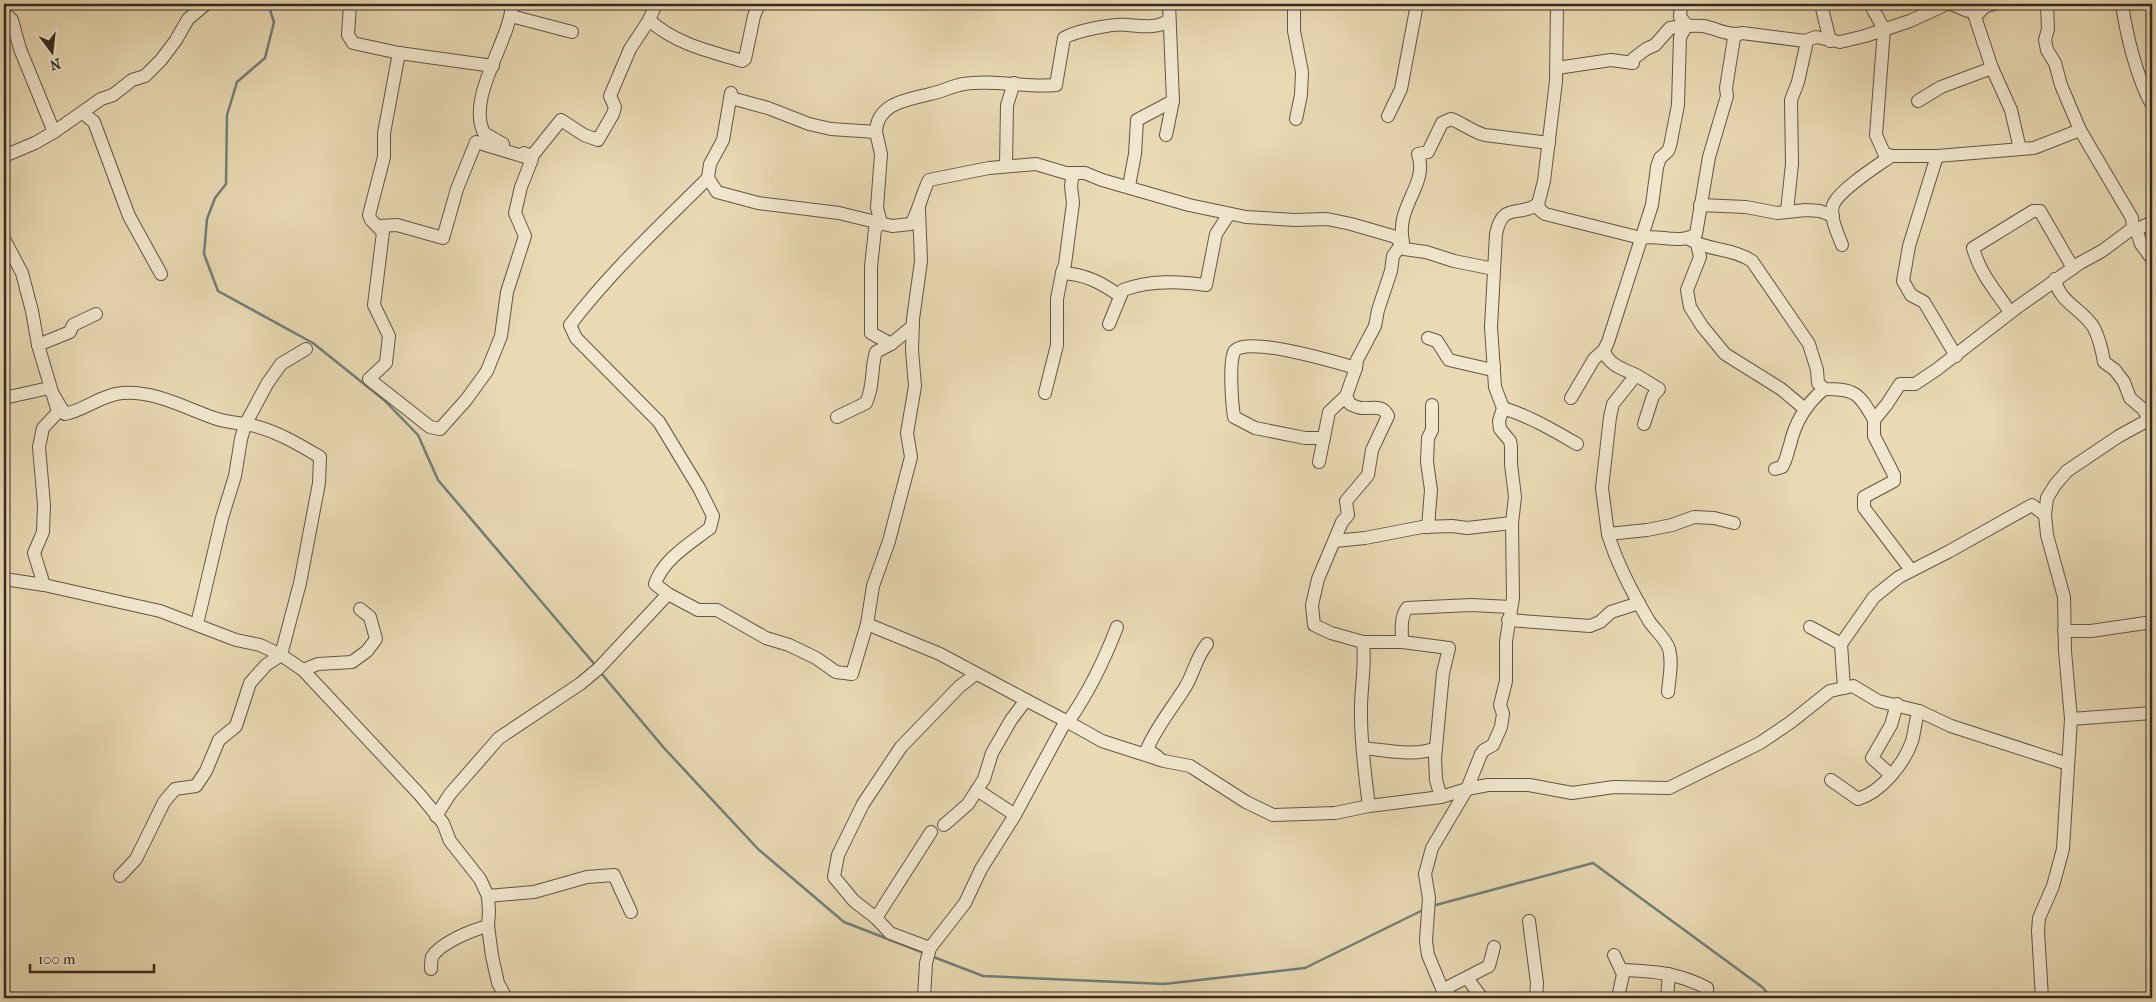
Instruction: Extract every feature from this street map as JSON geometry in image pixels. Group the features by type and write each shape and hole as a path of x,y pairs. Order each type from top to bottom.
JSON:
{"street":[{"path":"4,156 35,143 101,99 113,95 132,80 145,76 161,60 176,40 188,19 206,4"},
{"path":"350,4 349,39 353,43 399,53 493,66"},
{"path":"572,32 511,10 486,84 480,118 481,126 488,137 532,156 561,120 584,135 598,140 613,114 615,107 610,96 630,49 649,20 656,4"},
{"path":"649,20 659,29 686,45 742,61 745,59 754,16 759,4"},
{"path":"1166,135 1173,101 1169,4"},
{"path":"1294,4 1294,31 1302,72 1301,95 1296,119"},
{"path":"1388,116 1401,89 1417,4"},
{"path":"1557,4 1557,68 1544,181 1538,204 1540,210 1545,214 1641,238 1650,236 1693,241 1741,253 1752,261 1809,344 1817,370 1818,383 1824,389"},
{"path":"1682,4 1680,17 1686,25"},
{"path":"1821,4 1830,41"},
{"path":"1870,4 1884,29 1876,135 1884,153 1891,156 1937,156 2034,148 2080,130"},
{"path":"1557,68 1611,60 1633,62 1633,59 1640,53 1655,45 1670,28 1686,25 1704,26 1737,35 1742,33 1805,41 1816,37 1840,42 1910,21 1947,4"},
{"path":"1951,4 1968,11 1989,5"},
{"path":"2046,4 2048,29 2045,40 2047,50 2055,63 2061,85 2080,130 2132,218 2142,244 2152,259"},
{"path":"2122,4 2124,24 2150,97"},
{"path":"1989,5 1975,17 1992,68 2011,110 2020,149"},
{"path":"4,18 10,17 12,20 20,49 54,132"},
{"path":"881,222 877,208 881,154 876,132 880,116 896,102 964,84 1014,83 1041,86 1056,85 1064,38 1074,32 1128,25 1159,25 1169,20"},
{"path":"1571,398 1594,359 1604,350 1652,205 1657,167 1660,158 1668,151 1674,131 1678,105 1680,36 1686,25"},
{"path":"1737,35 1734,38 1726,88 1727,96 1709,156 1698,216 1699,225 1693,241 1700,257 1687,290 1690,307 1702,326 1725,354 1781,389 1805,408"},
{"path":"1787,211 1792,164 1791,100 1798,82 1806,46 1805,41"},
{"path":"379,226 396,225 442,238 457,188 476,142 532,159 521,187 515,213 525,236 507,292 501,336 487,371 466,400 440,429 430,427 369,379 386,363 390,336 374,305 383,232 371,220 370,215 384,157 384,132 399,53"},
{"path":"1918,101 1940,87 1992,68"},
{"path":"1006,166 1008,105 1014,83"},
{"path":"876,132 809,124 733,96 723,140 710,164 708,178 626,259 570,325 576,338 659,422 679,453 712,516 710,528 678,553 658,573 654,584 698,610 717,610 766,638 789,645 816,658 836,672 852,674 867,624 873,586 889,542 911,456 907,433 915,386 912,350 921,261 919,210 921,194 929,180 1006,166 1036,164 1066,173 1085,172 1102,180 1129,186 1188,205 1229,214 1269,219 1327,220 1388,234 1396,237 1401,246 1409,250 1426,252 1454,261 1494,269"},
{"path":"1129,186 1136,154 1137,120 1173,101"},
{"path":"83,112 94,122 129,216 161,274"},
{"path":"1319,462 1329,412 1346,396 1357,360 1375,326 1378,310 1391,271 1393,256 1403,242 1400,229 1402,215 1421,173 1421,163 1418,154 1428,152 1442,123 1451,119 1460,122 1474,132 1485,135 1549,143"},
{"path":"1842,245 1833,216 1834,204 1848,189 1891,156"},
{"path":"1937,156 1911,238 1904,281 1911,295 1924,302 1956,356"},
{"path":"1045,393 1057,345 1057,299 1062,273 1066,264 1073,203 1071,186 1074,173"},
{"path":"708,178 718,192 733,197 791,209 839,213 892,226 911,224 919,210"},
{"path":"1446,996 1428,955 1426,941 1429,898 1425,874 1432,848 1467,789 1481,754 1484,750 1494,745 1500,727 1502,714 1500,705 1506,681 1508,620 1513,598 1512,523 1515,497 1511,446 1510,441 1500,429 1499,421 1502,408 1495,388 1491,327 1496,234 1498,224 1504,215 1512,210 1530,208 1538,204"},
{"path":"1700,205 1746,207 1777,213 1806,210 1833,216"},
{"path":"2010,312 2000,295 1980,271 1972,248 2033,211 2040,211 2073,268"},
{"path":"1110,324 1123,290 1138,284 1169,282 1206,285 1216,234 1229,214"},
{"path":"881,222 875,228 871,267 871,333 891,344"},
{"path":"1874,420 1900,384 1915,384 1956,356 2010,312 2055,279 2102,251 2135,228 2152,222"},
{"path":"6,248 22,273 32,311 38,346 49,388 58,412 43,428 39,448 44,505 43,532 34,553 44,585"},
{"path":"1062,273 1078,274 1106,286 1120,296"},
{"path":"2042,998 2038,931 2040,918 2053,886 2063,849 2071,719 2064,631 2064,597 2046,535 2045,514 2047,498 2067,470 2119,436 2151,419 2130,398 2124,382 2115,370 2104,362 2102,350 2093,326 2061,295 2057,290 2055,279"},
{"path":"38,346 70,332 73,325 96,314"},
{"path":"837,417 866,403 873,388 876,352 891,344 913,326"},
{"path":"1428,338 1437,341 1448,360 1488,369 1494,366"},
{"path":"1324,438 1305,438 1255,428 1234,417 1231,392 1234,351 1238,348 1256,346 1298,352 1356,368"},
{"path":"198,624 222,518 235,476 240,439 267,384 281,364 306,349"},
{"path":"1604,350 1606,356 1617,367 1636,375 1659,389 1653,396 1644,424"},
{"path":"1636,375 1613,404 1602,488 1608,534 1613,550 1639,603 1669,648 1668,692"},
{"path":"4,398 49,388"},
{"path":"49,388 65,414 115,394 151,395 231,424 254,426 296,442 320,457 319,482 300,583 281,655 266,665 250,683 236,726 218,740 206,771 196,786 175,789 164,802 136,859 120,876"},
{"path":"1775,469 1782,467 1787,458 1798,418 1812,399 1824,389 1845,389 1856,394 1866,405 1874,420 1874,436 1894,475 1894,481 1864,497 1864,508 1873,523 1911,570"},
{"path":"1346,396 1350,404 1362,408 1377,407 1386,411 1388,416 1372,450 1368,475 1346,501 1348,515 1342,522 1318,578 1312,605 1314,625 1331,633 1363,642 1402,642 1449,648 1443,673 1436,748 1436,780 1441,797"},
{"path":"1428,527 1431,490 1427,462 1428,438 1432,430 1432,405"},
{"path":"1502,408 1516,412 1549,427 1577,444"},
{"path":"1844,688 1841,644 1874,597 1911,570 1948,552 2032,505 2045,514"},
{"path":"1608,534 1648,530 1672,525 1694,517 1714,518 1734,523"},
{"path":"1334,541 1428,527 1452,526 1467,528 1512,523"},
{"path":"1896,550 1895,568 1899,577"},
{"path":"4,579 44,585 160,611 236,640 260,645 281,655 302,670 420,795 443,823 450,841 480,879 488,896 488,926 498,983 506,998"},
{"path":"436,816 450,794 499,738 586,679 668,594"},
{"path":"1508,620 1590,626 1600,622 1611,612 1639,603"},
{"path":"1402,642 1403,614 1407,608 1471,605 1511,607"},
{"path":"302,670 318,664 352,662 367,651 376,639 370,617 360,609"},
{"path":"2064,631 2090,631 2152,622"},
{"path":"867,624 940,654 1102,741 1164,761 1190,766 1246,802 1273,815 1335,813 1369,806 1441,797 1467,789 1488,786 1529,786 1572,793 1614,787 1669,788 1760,743 1799,717 1830,691 1853,686 1878,701 1919,710 1951,726 2068,764"},
{"path":"924,998 926,963 930,948 965,903 981,868 1015,814 1063,726 1088,694 1106,658 1117,626"},
{"path":"1810,626 1841,644"},
{"path":"1363,642 1361,716 1369,806"},
{"path":"1164,761 1147,749 1153,736 1185,688 1206,644"},
{"path":"930,948 890,933 876,918 854,901 834,877 838,855 862,804 901,747 960,686 976,674"},
{"path":"944,825 968,804 984,779 992,753 1011,720 1026,700"},
{"path":"1891,775 1872,758 1891,725 1897,704"},
{"path":"1831,780 1858,798 1867,796 1891,775 1912,740 1914,724 1919,710"},
{"path":"2071,719 2152,713"},
{"path":"1363,748 1416,752 1430,751 1436,748"},
{"path":"977,790 1015,814"},
{"path":"876,918 931,832"},
{"path":"488,896 534,892 565,882 614,875 631,912"},
{"path":"1529,921 1537,984 1536,998"},
{"path":"431,969 431,959 441,947 471,930 488,926"},
{"path":"1446,996 1450,986 1488,966 1494,947"},
{"path":"1614,956 1623,974 1618,998"},
{"path":"1621,970 1654,971 1687,978 1707,988 1707,998"},
{"path":"1667,998 1669,974"},
{"path":"1467,978 1482,998"}],"waterway":[{"path":"268,4 274,22 265,58 237,82 227,115 226,184 215,198 207,219 204,254 218,291 313,343 384,400 418,435 438,480 596,666"},
{"path":"601,673 664,748 758,849 844,922 924,953"},
{"path":"1432,906 1593,863 1762,987 1772,998"},
{"path":"931,956 983,976 1164,984 1305,968 1425,909"}]}
